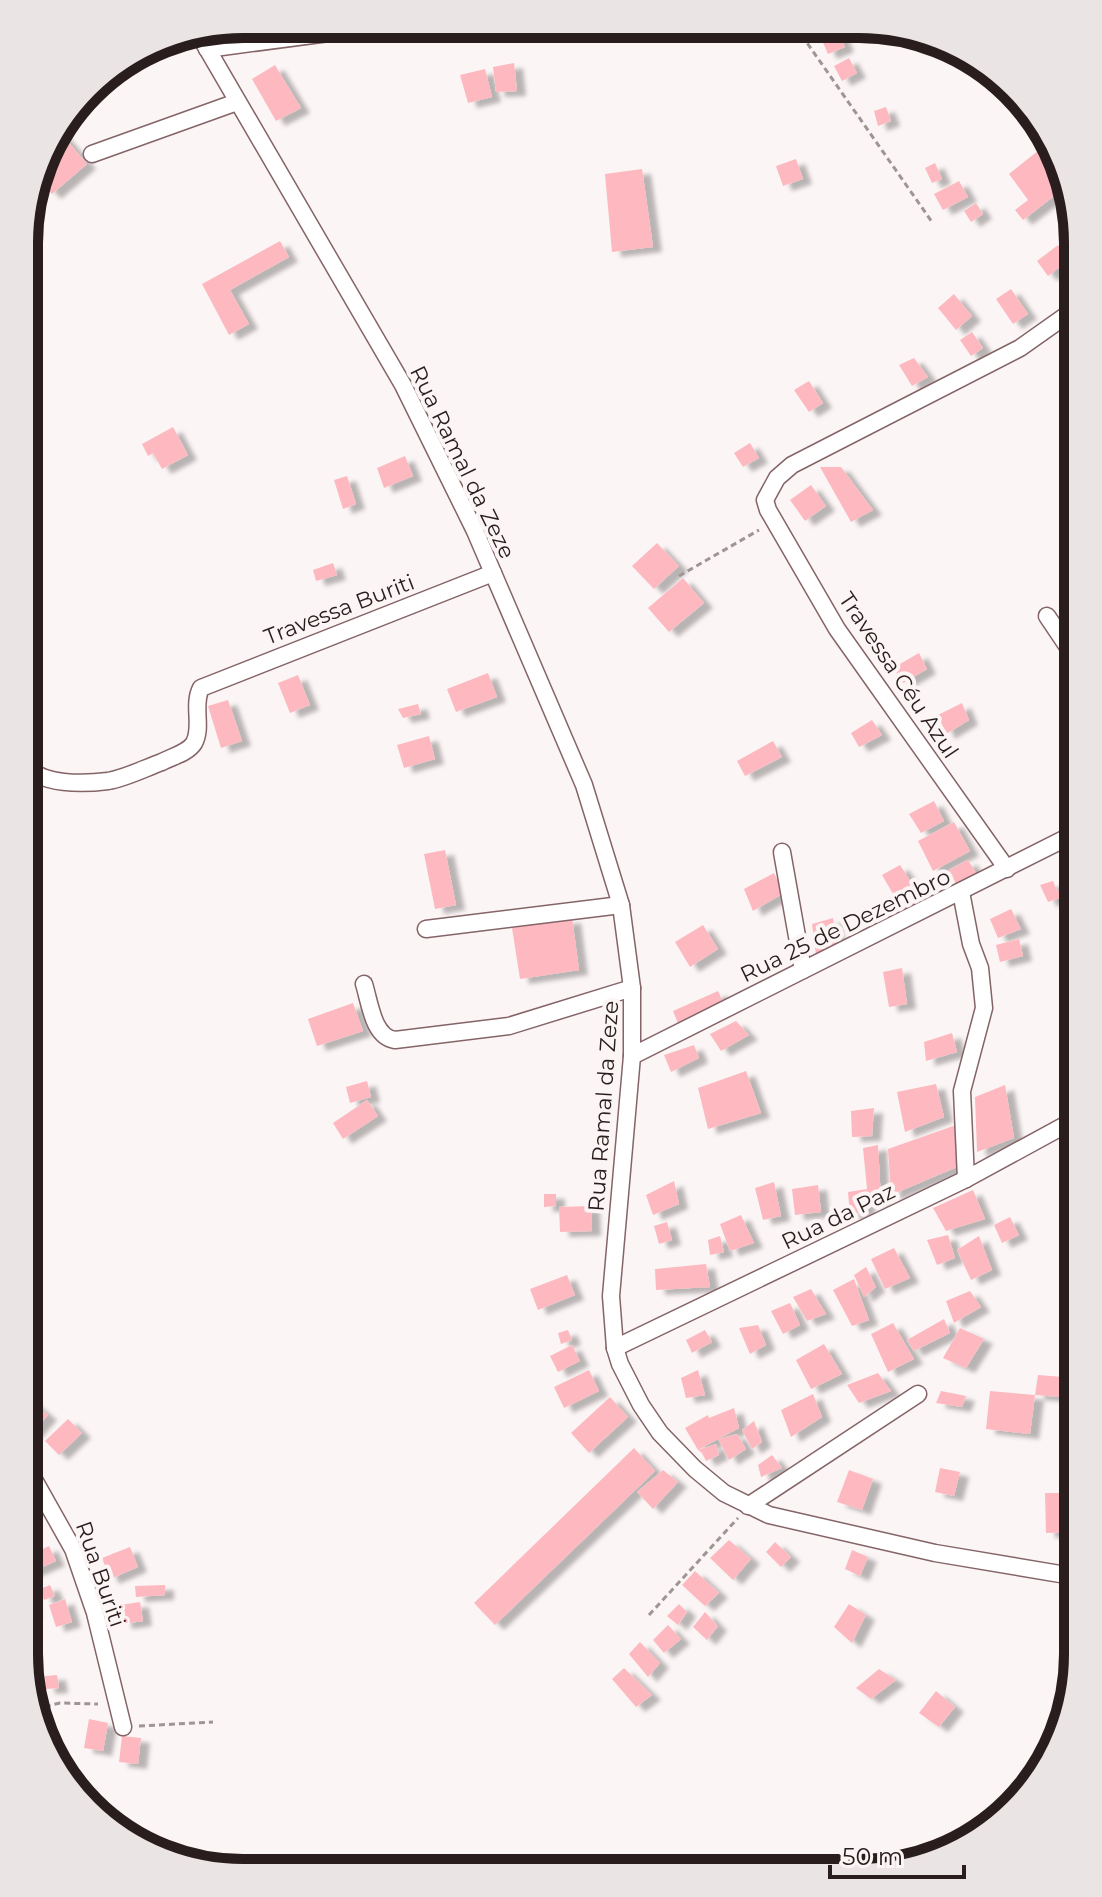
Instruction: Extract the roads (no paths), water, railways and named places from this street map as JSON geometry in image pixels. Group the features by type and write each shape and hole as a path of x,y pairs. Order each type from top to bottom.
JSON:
{"street":[{"path":"207,49 290,38"},
{"name":"Rua Ramal da Zeze","path":"203,42 403,385 493,573 584,785 621,905 632,988 632,1056 611,1296 615,1348 641,1405 660,1433 713,1484 769,1515 935,1553 1064,1575"},
{"path":"92,154 237,102"},
{"name":"Travessa Céu Azul","path":"1007,869 837,629 765,500 777,478 792,465 1020,348 1064,317"},
{"name":"Travessa Buriti","path":"38,774 49,779 110,781 180,754 195,743 197,700 201,688 493,573"},
{"path":"1047,616 1064,641"},
{"name":"Rua 25 de Dezembro","path":"632,1056 1064,839"},
{"path":"782,852 803,970"},
{"path":"961,892 971,944 980,968 984,1008 962,1091 966,1179"},
{"path":"426,929 621,905"},
{"path":"364,984 379,1030 395,1040 509,1026 632,988"},
{"name":"Rua da Paz","path":"615,1348 966,1179 1064,1126"},
{"path":"748,1506 918,1394"},
{"name":"Rua Buriti","path":"38,1484 73,1549 95,1613 123,1727"}]}
